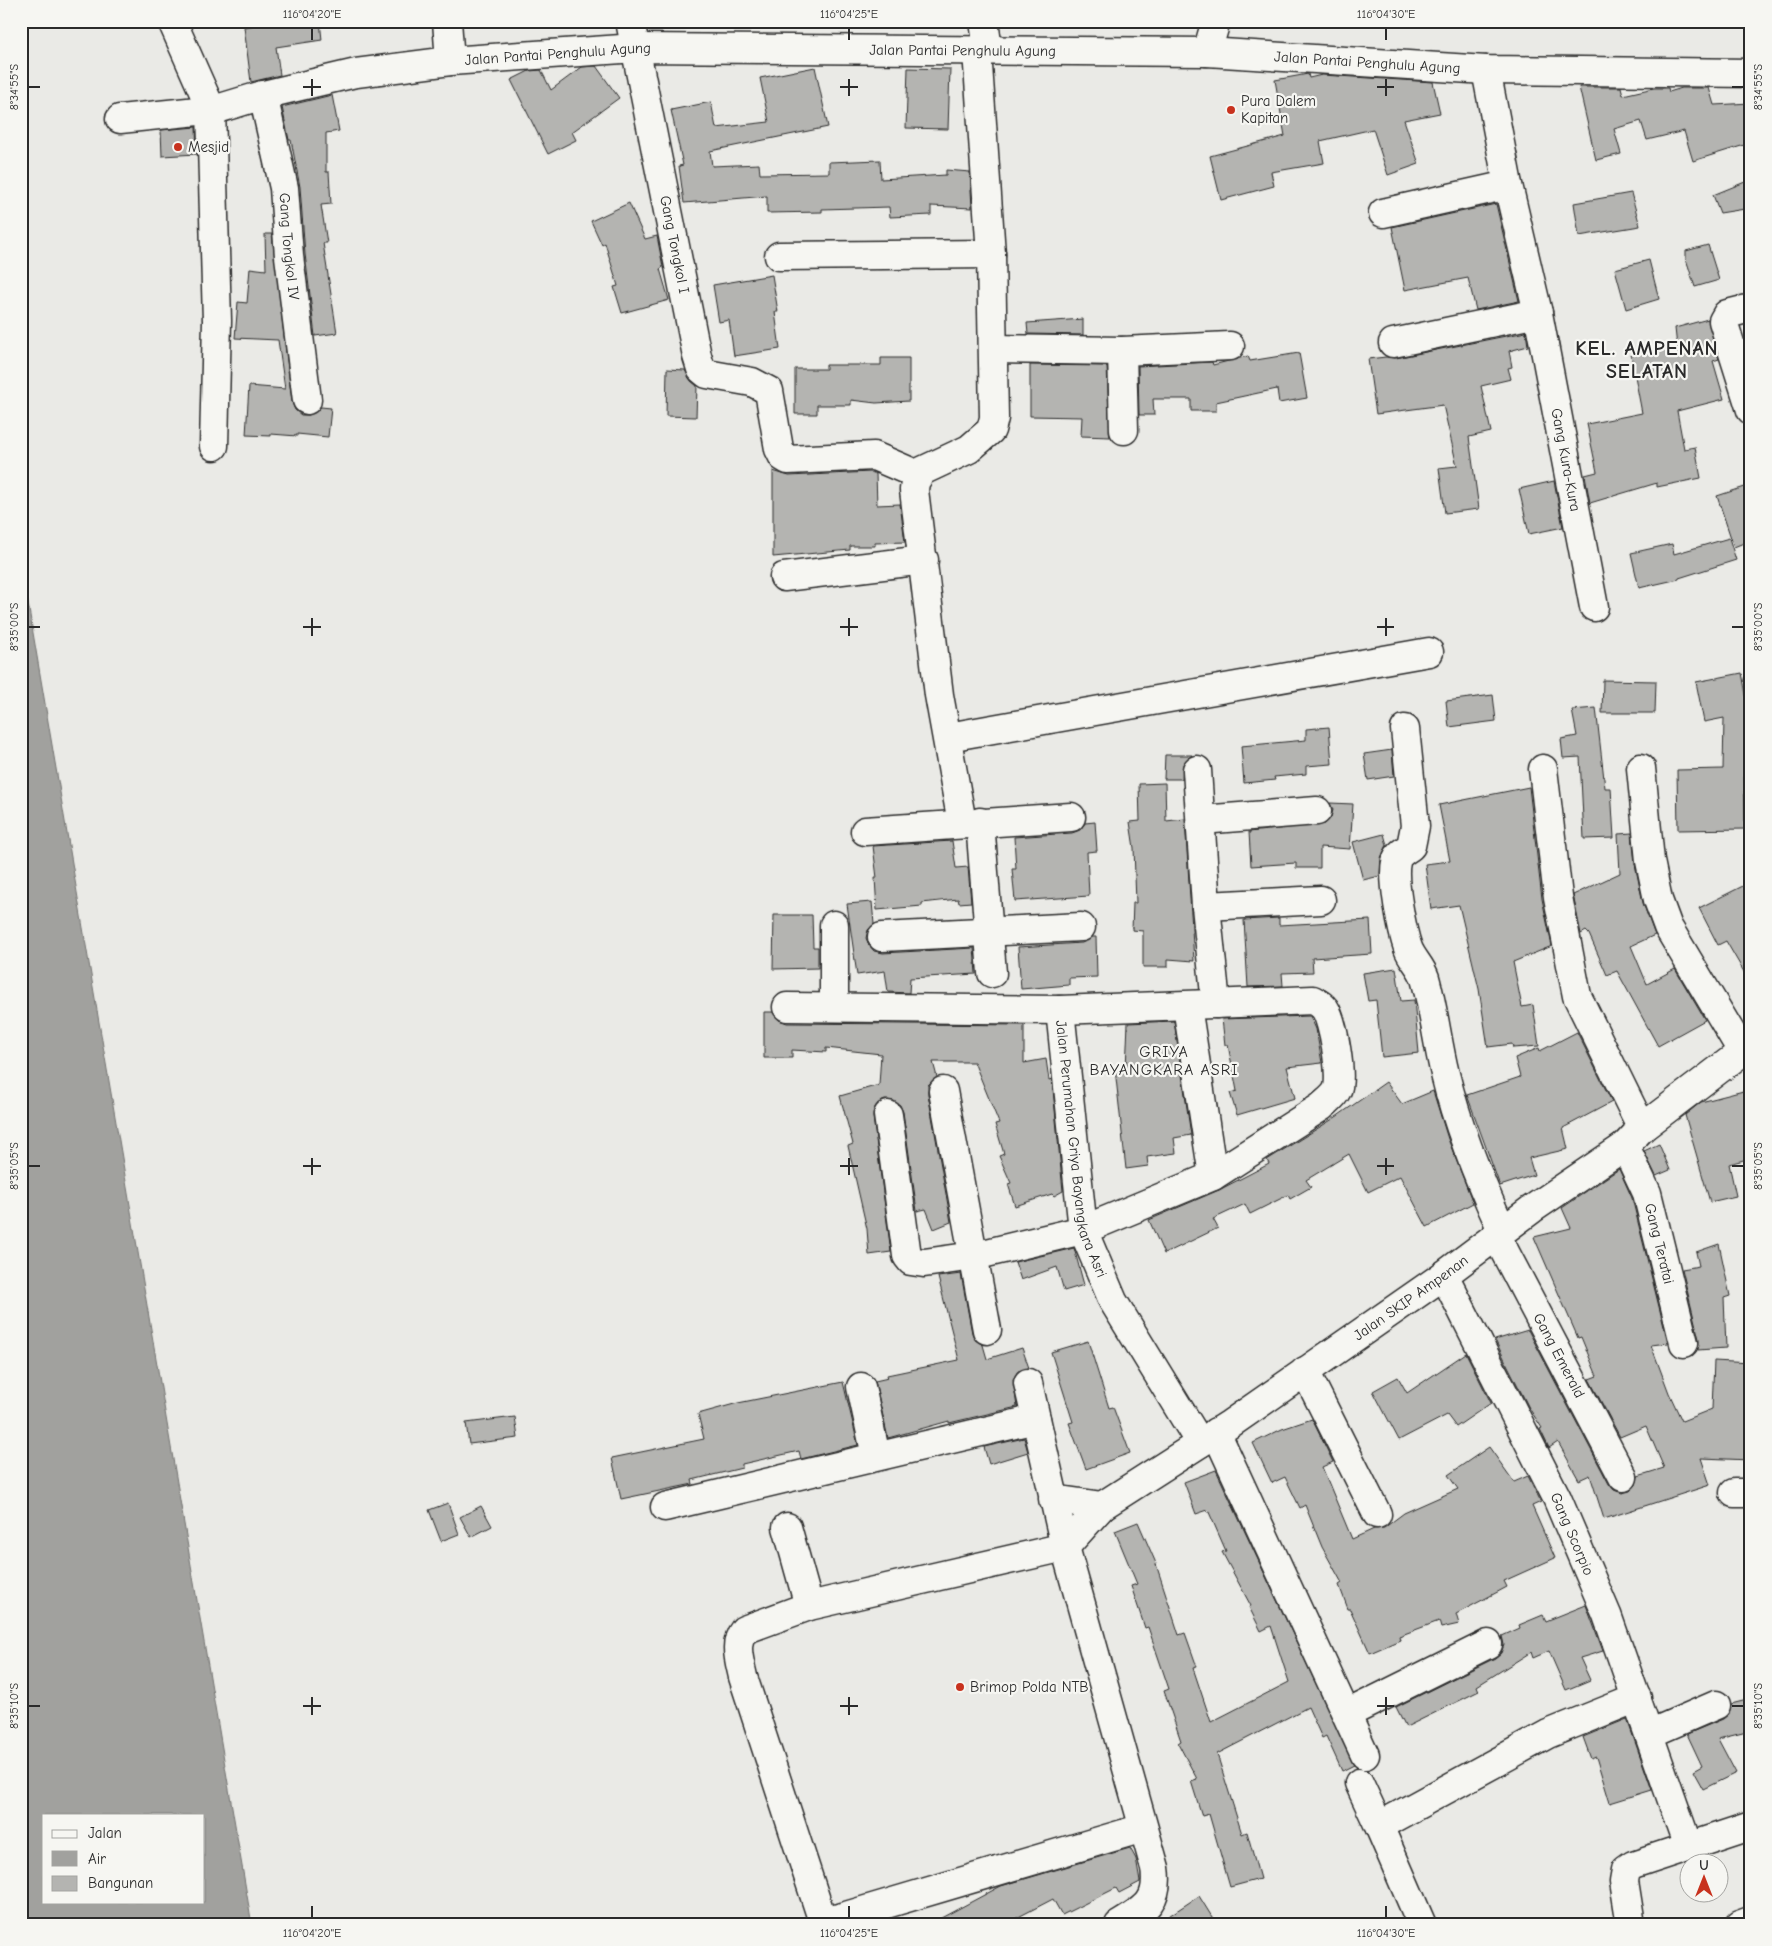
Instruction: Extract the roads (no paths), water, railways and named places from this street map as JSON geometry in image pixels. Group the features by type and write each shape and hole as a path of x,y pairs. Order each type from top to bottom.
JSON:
{"street":[{"path":"172,21 211,109 217,321 214,446"},
{"path":"447,21 450,60"},
{"path":"630,21 636,48"},
{"path":"984,21 982,51 991,254 994,418 991,430 969,449 955,458 922,471 918,475 914,490 939,695 948,737 971,822 988,930 992,973"},
{"path":"1207,52 1216,21"},
{"name":"Jalan Pantai Penghulu Agung","path":"120,119 224,108 263,95 356,73 450,60 636,48 1207,52 1486,70 1751,73"},
{"name":"Gang Tongkol I","path":"636,48 697,356 702,368 707,374 752,382 770,391 779,449 783,457 788,460 874,456 918,475"},
{"name":"Gang Kura-Kura","path":"1486,70 1508,185 1538,313 1594,607"},
{"name":"Gang Tongkol IV","path":"263,95 284,188 289,256 307,400"},
{"path":"1383,213 1508,185"},
{"path":"779,256 991,254"},
{"path":"1751,308 1727,314 1723,321 1751,410"},
{"path":"1393,343 1538,313"},
{"path":"994,349 1122,351 1230,346"},
{"path":"1122,351 1124,430"},
{"path":"784,577 924,560"},
{"path":"948,737 1429,652"},
{"name":"Gang Emerald","path":"1405,728 1415,826 1411,846 1399,855 1396,861 1395,875 1404,934 1409,951 1419,964 1424,975 1435,1015 1445,1073 1456,1112 1499,1232 1623,1477"},
{"path":"1641,768 1650,861 1658,900 1668,927 1746,1048"},
{"name":"Gang Teratai","path":"1543,769 1558,897 1577,996 1634,1137 1684,1343"},
{"path":"1197,770 1206,906 1216,1004"},
{"path":"1201,820 1317,811"},
{"path":"865,831 971,822 1071,817"},
{"path":"1206,906 1321,900"},
{"path":"834,925 834,1007"},
{"path":"882,937 988,930 1081,927"},
{"path":"888,1115 908,1256 911,1261 924,1263 974,1256 1083,1230 1213,1176 1321,1107 1335,1094 1339,1081 1332,1030 1325,1009 1313,1000 1298,999 1187,1006 1060,1010"},
{"path":"1187,1006 1213,1176"},
{"name":"Jalan Perumahan Griya Bayangkara Asri","path":"787,1007 1060,1010 1083,1230 1113,1301 1208,1438 1347,1714 1365,1755"},
{"name":"Jalan SKIP Ampenan","path":"1065,1547 1102,1506 1208,1438 1444,1275 1499,1232 1634,1137 1746,1048"},
{"path":"943,1091 987,1330"},
{"name":"Gang Scorpio","path":"1444,1275 1556,1498 1607,1615 1688,1846"},
{"path":"1305,1371 1377,1514"},
{"path":"1028,1383 1065,1547 1155,1868 1156,1891 1144,1910 1119,1925"},
{"path":"862,1387 876,1456"},
{"path":"665,1507 1036,1419"},
{"path":"1053,1500 1102,1506"},
{"path":"787,1527 809,1606"},
{"path":"1065,1547 809,1606 744,1630 739,1638 738,1652 743,1677 823,1924 1143,1828"},
{"path":"1347,1714 1488,1644"},
{"path":"1379,1826 1548,1734 1636,1698"},
{"path":"1649,1734 1716,1705"},
{"path":"1359,1783 1422,1925"},
{"path":"1632,1925 1624,1881 1626,1870 1633,1865 1748,1826"},
{"path":"1740,1925 1751,1921"}],"water":[{"path":"21,562 252,1925 21,1925"}],"place":[{"name":"Pura Dalem Kapitan","path":"1231,110"},
{"name":"Mesjid","path":"178,147"},
{"name":"Brimop Polda NTB","path":"960,1687"}],"district":[{"name":"KEL. AMPENAN SELATAN","path":"1647,360"},
{"name":"GRIYA BAYANGKARA ASRI","path":"1164,1061"}]}
